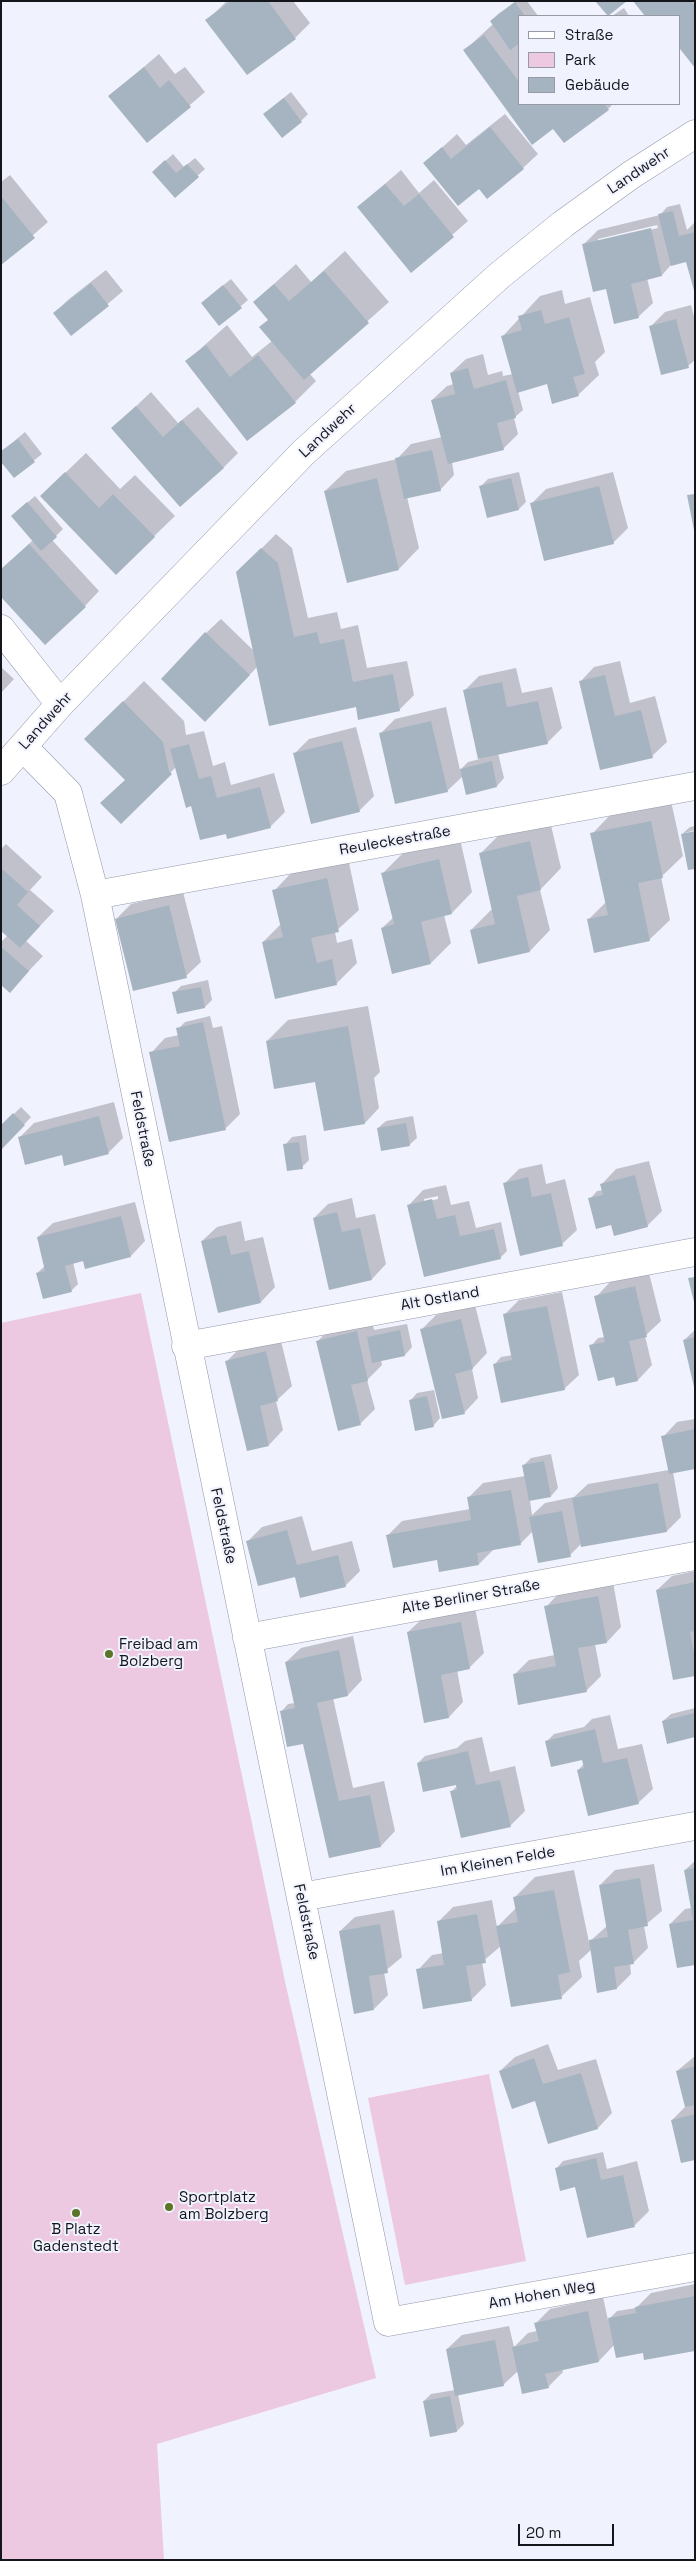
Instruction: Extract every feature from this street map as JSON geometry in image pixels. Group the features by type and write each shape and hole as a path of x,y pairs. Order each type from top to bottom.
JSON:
{"street":[{"name":"Landwehr","path":"1,771 60,704 304,452 500,275 563,224 631,175 695,134"},
{"path":"1,628 60,704"},
{"name":"Feldstraße","path":"24,747 68,793 95,895 186,1346 388,2322"},
{"name":"Reuleckestraße","path":"95,895 695,786"},
{"name":"Alt Ostland","path":"186,1346 695,1252"},
{"name":"Alte Berliner Straße","path":"247,1638 695,1556"},
{"name":"Im Kleinen Felde","path":"301,1897 695,1826"},
{"name":"Am Hohen Weg","path":"388,2322 695,2267"}],"green space":[{"path":"141,1293 286,1986 376,2378 157,2444 164,2560 1,2560 1,1323"},
{"path":"489,2074 526,2261 405,2285 368,2098"}],"building":[{"path":"231,1 268,1 296,39 247,75 205,20"},
{"path":"595,1 627,1 609,15"},
{"path":"633,1 691,1 695,6 695,68 681,50 681,15 644,15"},
{"path":"515,2 524,15 518,15 518,44 510,50 490,21"},
{"path":"484,35 518,80 518,105 605,105 609,110 564,143 553,129 532,145 463,50"},
{"path":"144,67 160,88 169,80 191,107 147,143 108,96"},
{"path":"284,98 302,122 282,138 263,114"},
{"path":"490,127 524,169 487,199 479,189 458,206 423,163 442,147 451,159"},
{"path":"165,160 176,173 187,164 199,177 175,198 152,172"},
{"path":"385,184 404,206 419,194 454,237 411,273 357,207"},
{"path":"1,196 35,238 1,265"},
{"path":"673,211 679,236 695,232 695,294 686,262 671,266 658,214"},
{"path":"651,228 662,276 631,284 639,318 614,324 606,289 593,292 582,244"},
{"path":"324,271 369,323 304,380 259,327 268,320 253,302 274,284 289,301"},
{"path":"91,283 109,306 71,336 53,313"},
{"path":"223,285 242,308 219,326 201,303"},
{"path":"541,310 545,324 569,317 585,374 573,377 579,396 552,404 547,384 517,393 501,336 522,330 518,316"},
{"path":"676,319 689,368 661,375 649,326"},
{"path":"206,345 230,377 258,355 296,403 247,441 185,361"},
{"path":"468,368 474,389 506,380 516,418 497,423 504,450 448,464 431,400 455,394 450,373"},
{"path":"136,406 163,437 182,420 224,468 180,507 111,428"},
{"path":"18,439 35,462 14,478 1,462 1,451"},
{"path":"432,450 441,491 404,499 395,458"},
{"path":"65,472 99,508 113,494 155,537 116,575 40,496"},
{"path":"377,478 399,570 347,583 324,491"},
{"path":"511,478 519,510 487,518 479,486"},
{"path":"599,486 614,544 544,561 530,503"},
{"path":"695,494 695,529 694,530 687,495"},
{"path":"27,502 57,537 41,551 11,516"},
{"path":"29,544 86,607 45,645 1,597 1,569"},
{"path":"261,548 278,563 294,637 317,632 320,644 344,639 353,682 393,674 400,711 358,720 356,707 269,726 236,572"},
{"path":"205,632 250,675 205,722 161,679"},
{"path":"605,675 615,716 641,710 653,758 600,770 579,681"},
{"path":"502,682 507,707 538,701 548,744 478,759 463,690"},
{"path":"123,701 163,742 169,771 172,774 121,824 100,803 125,780 84,739"},
{"path":"431,721 448,792 395,804 379,733"},
{"path":"342,741 360,812 311,824 293,753"},
{"path":"189,744 199,779 211,776 217,798 260,787 271,828 227,839 226,834 200,840 191,806 186,808 170,749"},
{"path":"492,761 497,787 466,795 460,769"},
{"path":"651,821 663,878 638,883 650,941 594,953 587,919 608,915 590,833"},
{"path":"695,831 695,869 688,870 681,834"},
{"path":"530,841 541,890 517,896 530,952 478,964 470,930 495,924 479,853"},
{"path":"439,859 452,914 421,922 431,964 392,974 381,928 394,924 381,873"},
{"path":"1,868 28,892 17,905 40,926 20,948 1,931"},
{"path":"327,878 339,932 311,938 317,963 332,959 337,985 275,999 262,942 283,937 272,890"},
{"path":"169,905 187,978 133,991 115,919"},
{"path":"1,947 29,971 10,993 1,985"},
{"path":"201,987 205,1008 177,1014 172,992"},
{"path":"203,1022 226,1130 169,1142 149,1052 180,1046 176,1028"},
{"path":"348,1026 365,1124 324,1131 315,1082 274,1089 266,1041"},
{"path":"13,1113 25,1125 1,1150 1,1125"},
{"path":"99,1116 109,1154 64,1166 62,1155 25,1165 18,1137"},
{"path":"406,1123 410,1146 381,1151 377,1128"},
{"path":"299,1142 303,1169 287,1171 283,1144"},
{"path":"635,1175 648,1227 614,1236 611,1225 596,1229 588,1198 603,1195 600,1184"},
{"path":"528,1177 532,1197 551,1193 563,1246 520,1256 503,1183"},
{"path":"432,1199 437,1219 455,1215 460,1236 494,1229 501,1259 424,1277 407,1205"},
{"path":"337,1212 342,1232 360,1228 372,1280 329,1290 313,1218"},
{"path":"121,1216 131,1257 85,1269 83,1261 65,1266 72,1292 43,1299 36,1273 45,1271 37,1237"},
{"path":"226,1235 231,1255 249,1251 261,1303 218,1313 201,1241"},
{"path":"695,1277 695,1302 694,1302 688,1278"},
{"path":"635,1286 647,1337 629,1341 638,1381 616,1386 614,1377 598,1381 589,1345 605,1342 594,1296"},
{"path":"547,1306 565,1390 501,1403 493,1364 512,1360 503,1314"},
{"path":"461,1319 473,1369 455,1374 465,1414 442,1419 420,1329"},
{"path":"400,1330 405,1356 372,1363 367,1337"},
{"path":"357,1331 368,1381 351,1385 361,1425 338,1431 316,1341"},
{"path":"695,1337 695,1387 694,1387 683,1340"},
{"path":"266,1351 278,1401 260,1406 269,1446 247,1451 225,1361"},
{"path":"427,1396 434,1427 415,1431 409,1400"},
{"path":"695,1429 695,1469 669,1474 661,1436"},
{"path":"544,1461 551,1497 529,1501 522,1465"},
{"path":"658,1483 667,1532 581,1547 572,1498"},
{"path":"511,1490 521,1545 477,1553 479,1565 439,1572 437,1560 393,1568 386,1535 471,1520 467,1497"},
{"path":"562,1511 571,1557 538,1563 529,1517"},
{"path":"287,1530 297,1565 338,1555 346,1587 300,1598 295,1577 258,1586 246,1541"},
{"path":"695,1582 695,1631 690,1632 695,1658 695,1676 673,1680 656,1590"},
{"path":"598,1596 607,1643 578,1648 587,1692 518,1705 513,1674 556,1666 544,1606"},
{"path":"461,1622 470,1669 441,1675 449,1718 424,1723 407,1632"},
{"path":"339,1650 348,1696 317,1703 339,1801 370,1795 381,1847 329,1858 303,1744 287,1747 280,1711 295,1708 285,1662"},
{"path":"695,1713 695,1737 667,1744 662,1721"},
{"path":"595,1729 603,1763 627,1758 639,1804 588,1816 577,1770 584,1768 582,1760 551,1767 545,1741"},
{"path":"468,1751 476,1785 500,1780 511,1827 461,1838 450,1791 457,1790 456,1785 423,1792 417,1763"},
{"path":"695,1868 695,1965 677,1968 669,1924 693,1920 684,1870"},
{"path":"640,1878 648,1926 628,1930 634,1964 614,1967 617,1989 597,1993 589,1940 608,1937 599,1885"},
{"path":"554,1890 570,1972 558,1975 562,1999 511,2007 496,1926 518,1922 513,1897"},
{"path":"477,1914 486,1963 466,1966 472,2001 423,2009 416,1969 444,1965 437,1921"},
{"path":"380,1924 388,1973 369,1976 374,2010 354,2014 339,1931"},
{"path":"534,2058 543,2084 581,2073 598,2129 548,2144 535,2101 512,2109 499,2071"},
{"path":"695,2066 695,2105 685,2107 676,2071"},
{"path":"695,2114 695,2160 681,2163 671,2120"},
{"path":"596,2158 601,2180 623,2175 635,2227 587,2238 575,2187 560,2191 555,2168"},
{"path":"695,2296 695,2351 644,2360 643,2353 616,2358 608,2318 636,2313 635,2307"},
{"path":"588,2311 599,2362 545,2374 549,2388 522,2394 512,2347 539,2341 534,2323"},
{"path":"495,2340 504,2386 455,2396 446,2349"},
{"path":"450,2396 457,2432 430,2437 423,2401"}],"place":[{"name":"Freibad am Bolzberg","path":"109,1654"},
{"name":"Sportplatz am Bolzberg","path":"169,2207"},
{"name":"B Platz Gadenstedt","path":"76,2213"}]}
